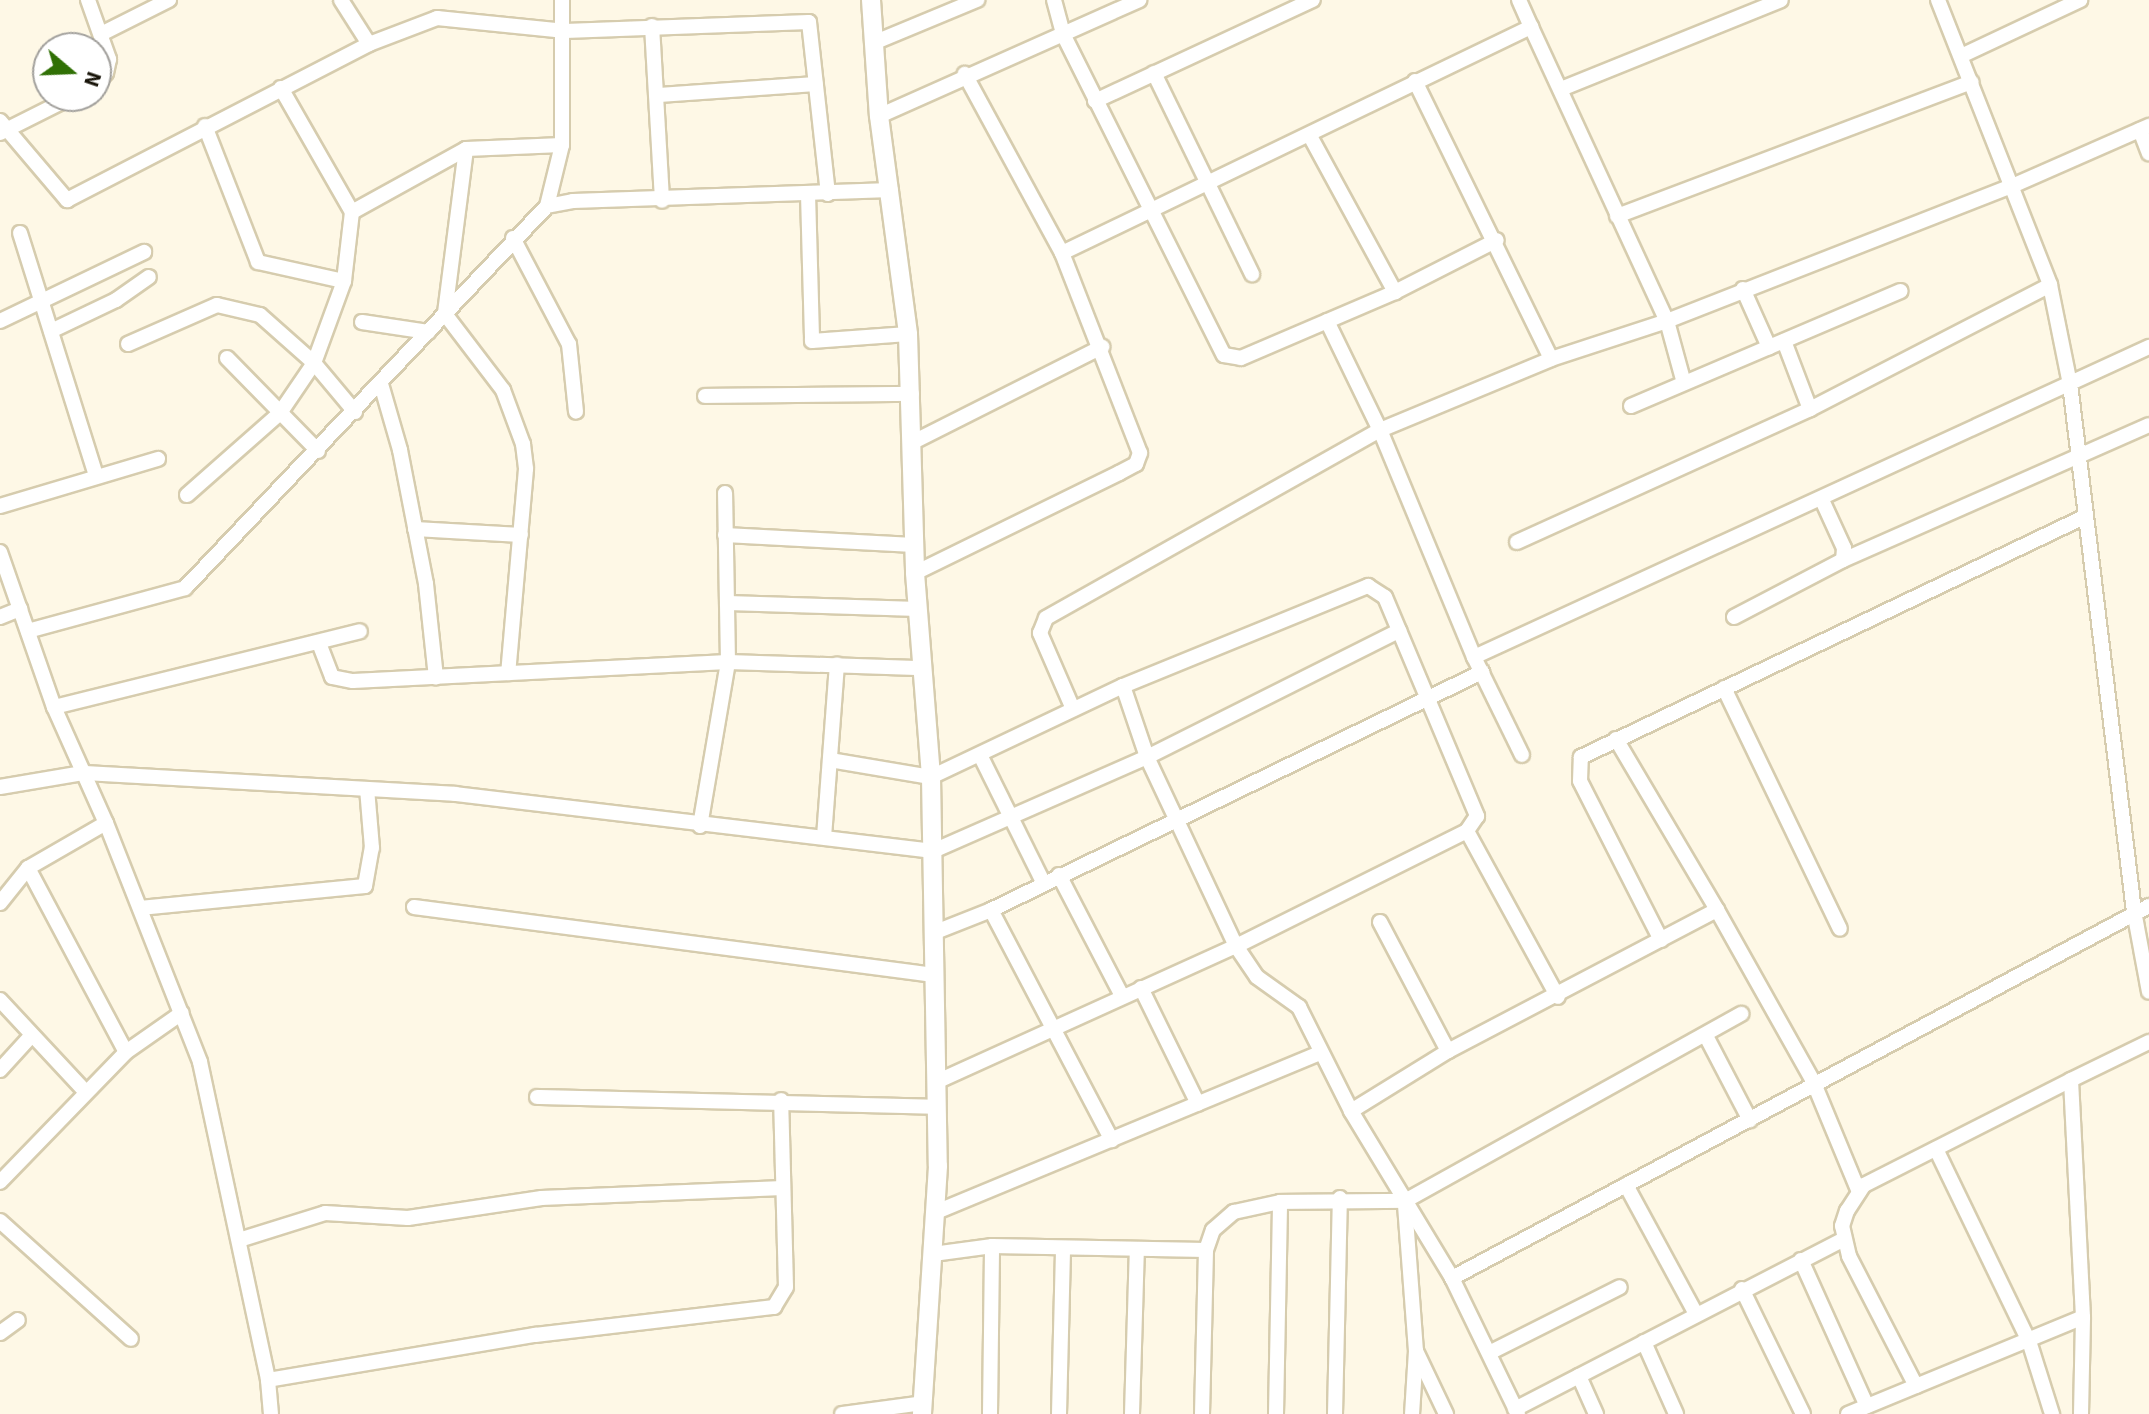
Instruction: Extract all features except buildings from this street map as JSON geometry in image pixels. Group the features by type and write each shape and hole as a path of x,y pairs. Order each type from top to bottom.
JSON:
{"street":[{"path":"88,0 103,32"},
{"path":"105,32 169,0"},
{"path":"341,0 369,44"},
{"path":"547,206 562,145 565,31 562,0"},
{"path":"842,1414 922,1409 936,1212 939,1081 931,777 915,573 912,394 891,190 879,116 871,0"},
{"path":"873,43 977,0"},
{"path":"1054,0 1063,34 1095,101 1224,355 1241,358 1395,292 1497,240"},
{"path":"879,116 965,74 1139,0"},
{"path":"1095,101 1313,0"},
{"path":"1561,89 1781,0"},
{"path":"1938,0 2050,285 2070,384 2084,517 2142,909 2149,992"},
{"path":"1961,56 2080,0"},
{"path":"1521,1 1667,321 1684,383"},
{"path":"38,112 2,128 67,200 205,126 416,23 454,16 565,31 809,22 828,194"},
{"path":"652,26 659,95 662,201"},
{"path":"1062,253 1149,209 1208,186 1415,81 1531,27"},
{"path":"1154,73 1252,274"},
{"path":"915,573 1136,464 1140,453 1102,347 1062,253 965,74"},
{"path":"1415,81 1497,240 1551,359"},
{"path":"1617,216 1971,82"},
{"path":"659,95 816,84"},
{"path":"187,495 280,413 314,363 344,281 352,212 281,88"},
{"path":"205,126 258,262 344,281"},
{"path":"1073,709 1040,633 1046,618 1380,430 1551,359 1667,321 2012,186 2144,128 2149,153"},
{"path":"1310,136 1395,292"},
{"path":"352,212 466,149 562,145"},
{"path":"466,149 445,314 513,409 526,469 508,673"},
{"path":"28,631 185,588 355,412 513,238 547,206 573,201 662,201 891,190"},
{"path":"808,194 812,341 908,334"},
{"path":"20,233 96,475"},
{"path":"513,238 569,344 576,412"},
{"path":"0,321 144,252"},
{"path":"51,331 116,300 149,277"},
{"path":"1517,542 1810,409 2050,285"},
{"path":"1743,289 1769,347"},
{"path":"1631,406 1901,291"},
{"path":"128,344 217,305 270,320 314,363 355,412"},
{"path":"1327,321 1380,430 1474,657 1522,755"},
{"path":"362,322 428,332"},
{"path":"1784,341 1810,409"},
{"path":"913,442 1102,347"},
{"path":"1474,657 1822,500 2149,347"},
{"path":"227,358 318,451"},
{"path":"381,384 415,529 436,677"},
{"path":"705,396 912,394"},
{"path":"1734,617 1843,560 2149,425"},
{"path":"0,506 158,459"},
{"path":"700,826 728,662 725,493"},
{"path":"1822,500 1844,548 1843,560"},
{"path":"1661,940 1580,781 1581,757 2084,517"},
{"path":"415,529 521,535"},
{"path":"725,535 914,545"},
{"path":"0,552 54,707 106,823 182,1013 208,1093 268,1380 271,1414"},
{"path":"830,760 931,777 1123,686 1368,586 1385,597 1477,816 1467,831 1236,946 1050,1027 939,1081"},
{"path":"727,603 919,609"},
{"path":"0,617 20,609"},
{"path":"54,707 360,631"},
{"path":"0,787 83,773 455,794 700,826 933,851 1147,757 1399,631"},
{"path":"319,643 332,677 436,677 728,662 924,668"},
{"path":"824,837 837,664"},
{"path":"933,933 991,910 1043,882 1177,822 1482,672"},
{"path":"1123,686 1147,757 1236,946 1257,977 1299,1007 1319,1053 1351,1111 1452,1278 1491,1352 1517,1411 1742,1289 1844,1239"},
{"path":"1724,688 1840,929"},
{"path":"1616,739 1813,1081 1859,1192"},
{"path":"980,755 1043,882"},
{"path":"140,908 365,886 372,848 367,789"},
{"path":"0,903 28,868 106,823"},
{"path":"1467,831 1558,997"},
{"path":"28,868 126,1052"},
{"path":"1059,875 1122,996"},
{"path":"414,907 934,975"},
{"path":"1452,1278 1750,1120 1813,1081 2142,909"},
{"path":"991,910 1112,1140"},
{"path":"1351,1111 1448,1051 1558,997 1717,910"},
{"path":"1380,922 1448,1051"},
{"path":"1141,988 1198,1104"},
{"path":"0,1000 85,1091"},
{"path":"0,1182 126,1052 182,1013"},
{"path":"1202,1414 1206,1250 1213,1230 1234,1212 1280,1202 1340,1198 1405,1201 1741,1014"},
{"path":"0,1070 32,1035"},
{"path":"1706,1036 1750,1120"},
{"path":"1916,1386 1844,1239 1847,1211 1859,1192 1936,1149 2149,1042"},
{"path":"936,1212 1319,1053"},
{"path":"2071,1080 2083,1317 2081,1414"},
{"path":"537,1097 781,1100 937,1107"},
{"path":"268,1380 535,1335 774,1307 786,1287 781,1100"},
{"path":"1936,1149 2029,1341 2052,1414"},
{"path":"1626,1185 1696,1314"},
{"path":"239,1240 325,1213 408,1218 542,1198 782,1188"},
{"path":"1335,1414 1340,1198"},
{"path":"1405,1201 1416,1351 1412,1414"},
{"path":"1276,1414 1280,1202"},
{"path":"0,1221 131,1339"},
{"path":"933,1254 992,1246 1206,1250"},
{"path":"990,1414 992,1246"},
{"path":"1059,1414 1063,1248"},
{"path":"1132,1414 1137,1250"},
{"path":"1801,1260 1867,1406"},
{"path":"1491,1352 1620,1287"},
{"path":"1742,1289 1803,1414"},
{"path":"1848,1414 2083,1317"},
{"path":"0,1333 18,1320"},
{"path":"1644,1342 1676,1414"},
{"path":"1416,1351 1446,1414"},
{"path":"1579,1376 1596,1414"}]}
